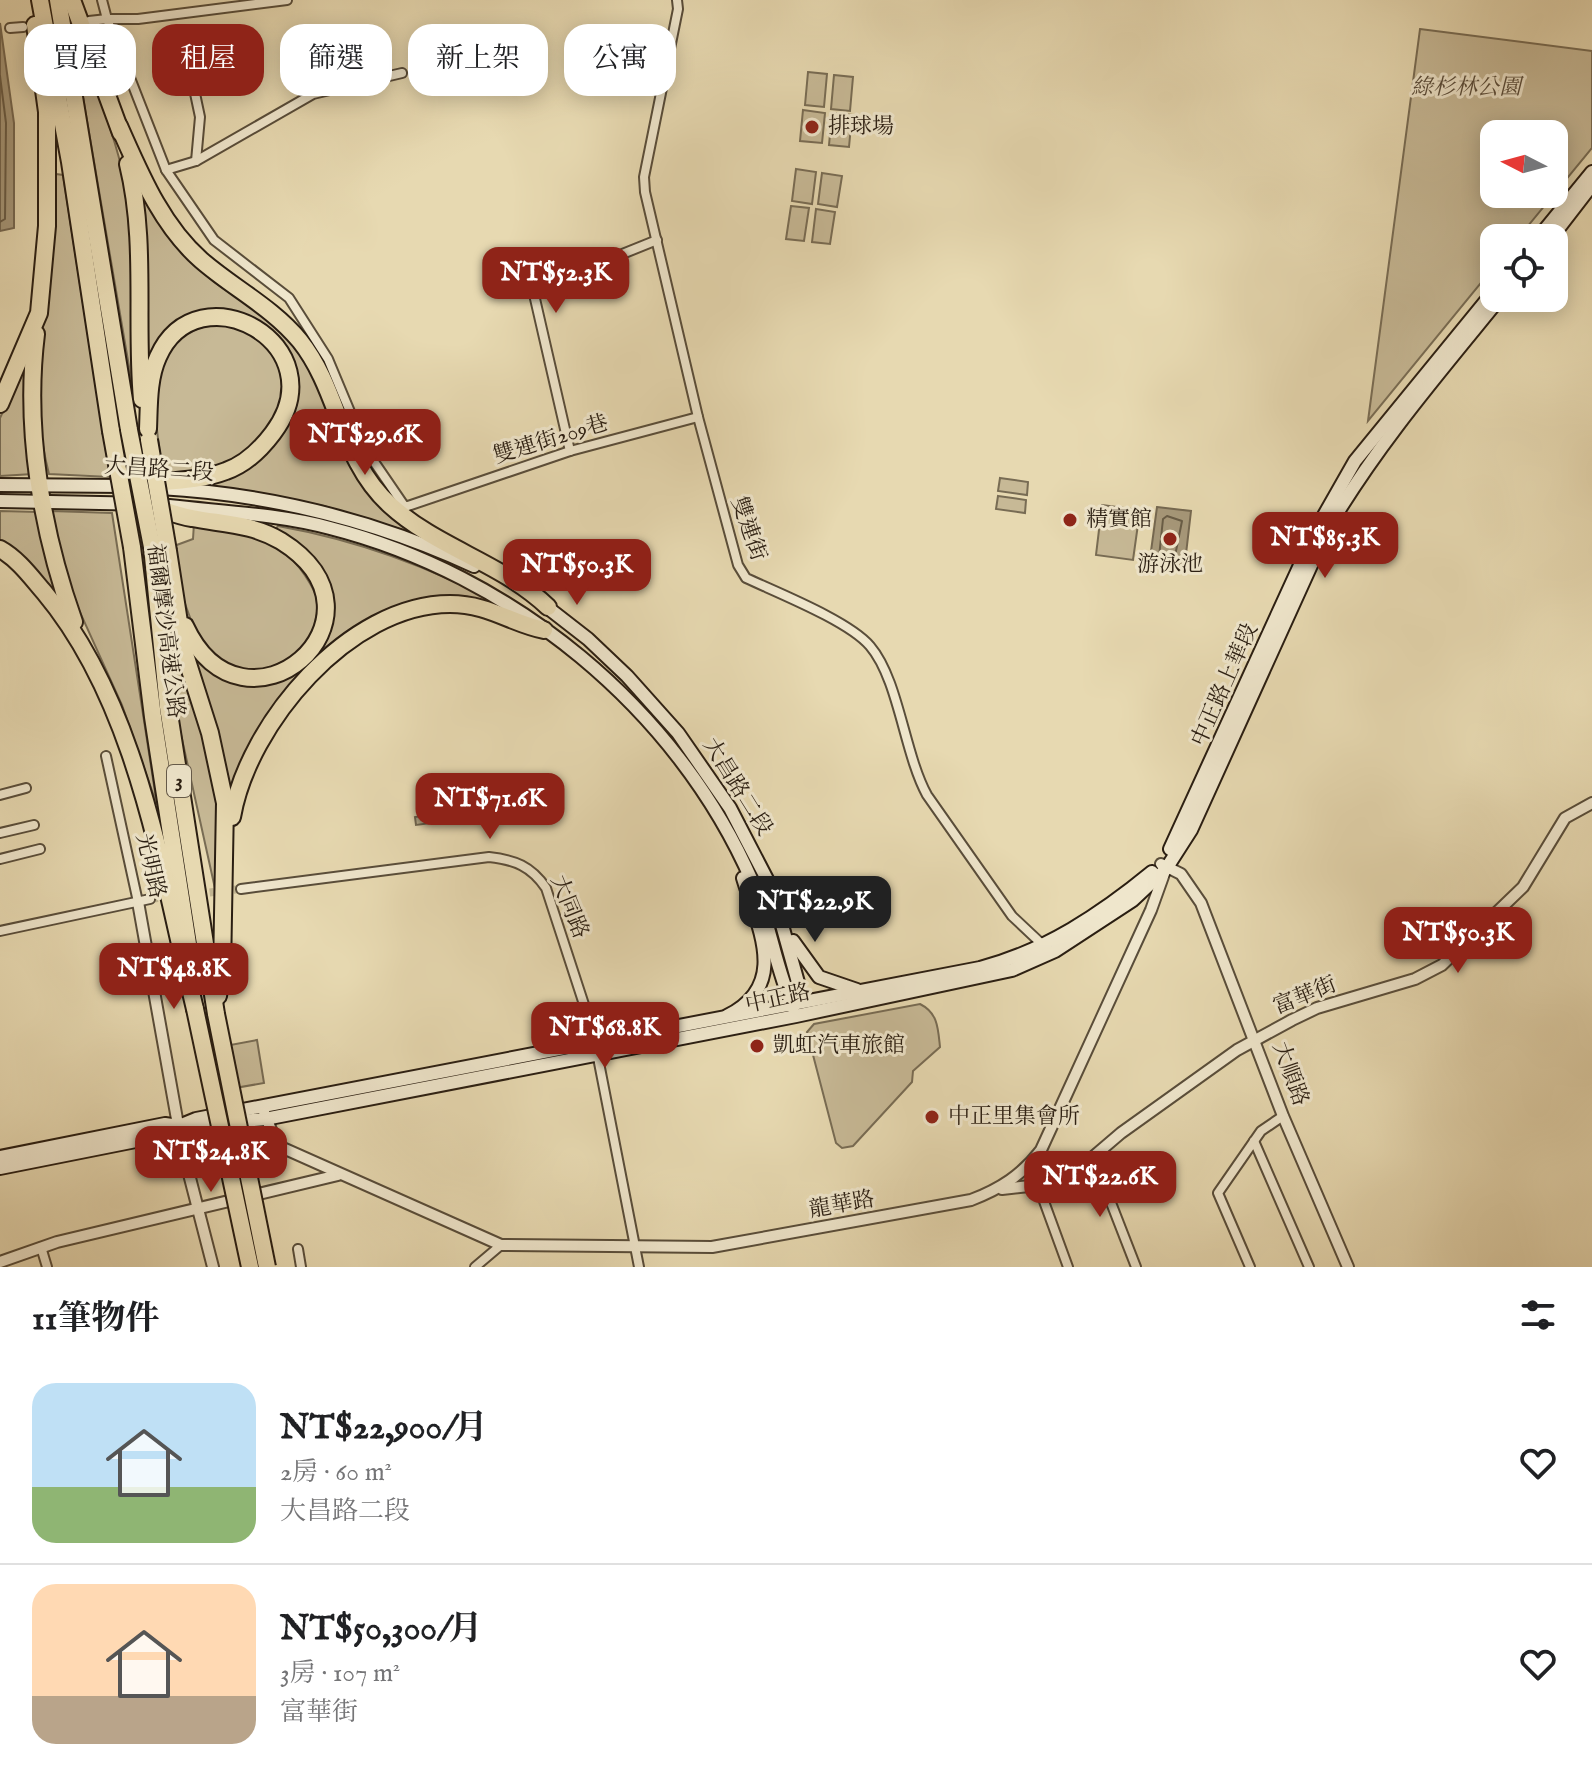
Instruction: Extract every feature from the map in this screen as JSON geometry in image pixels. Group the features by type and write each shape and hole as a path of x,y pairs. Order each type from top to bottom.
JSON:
{"highway":[{"path":"32,0 50,159 32,397 53,559 89,658"},
{"name":"福爾摩沙高速公路","path":"40,0 70,162 132,547 153,717 183,896 195,1009 250,1267"},
{"name":"福爾摩沙高速公路","path":"58,0 129,430 160,549 168,707 216,1014 267,1267"},
{"path":"72,0 141,176 199,259 275,316 300,341 330,397 346,442 363,474 380,495 411,522 510,577 548,607"},
{"path":"119,126 136,194 139,365 160,549 183,648 221,778 225,854 222,971 216,1014"},
{"path":"0,404 39,313"},
{"path":"117,486 207,477 243,462 261,448 286,411 290,387 284,356 266,334 244,321 216,317 189,324 172,337 158,355 152,374 148,435"},
{"path":"142,503 192,518 251,528 279,540 312,570 328,606 324,630 315,646 292,668 264,678 236,676 206,661 175,607"},
{"path":"0,549 23,568 58,609 89,658 115,708 132,758 195,1009"},
{"path":"225,854 242,775 271,721 309,677 381,621 450,604 492,609 544,630"}],"main road":[{"path":"1549,224 1592,172"},
{"path":"1562,224 1592,185"},
{"name":"中正路上華段","path":"1164,867 1324,515 1355,461 1480,308"},
{"name":"中正路上華段","path":"1164,867 1191,830 1327,530 1353,485 1489,312"},
{"name":"大昌路二段","path":"0,485 304,522 348,533 433,563 472,582 544,630 601,676 648,721 680,758 752,881 793,1007"},
{"name":"大昌路二段","path":"0,501 42,492 117,486 248,497 344,517 433,547 548,607 617,667 678,733 730,808 772,889 799,986 793,1007"},
{"path":"705,1023 730,1015 745,1003 757,990 766,969 762,938 729,837"},
{"name":"中正路","path":"0,1168 165,1124 179,1126 264,1113 596,1048 985,978 1046,950 1164,867"},
{"path":"772,889 794,944 811,970 835,985 872,990"},
{"name":"中正路","path":"596,1048 980,968 1046,950"},
{"name":"中正路","path":"0,1157 86,1145"}],"street":[{"path":"102,0 166,170 196,161 313,94 402,73"},
{"path":"89,21 138,19 287,0"},
{"name":"雙連街","path":"674,24 677,0"},
{"path":"10,28 23,27"},
{"path":"196,96 200,117 196,161"},
{"name":"雙連街","path":"661,96 644,177 698,417 738,565 746,578 853,632 870,646 887,679 915,774 927,795 1012,916 1046,950"},
{"name":"雙連街209巷","path":"166,170 214,240 289,298 328,359 366,450 405,507 570,451 698,417"},
{"path":"570,451 533,290 657,240"},
{"name":"光明路","path":"106,756 144,900 179,1126 213,1267"},
{"path":"0,795 26,788"},
{"name":"富華街","path":"1000,1189 1038,1185 1073,1174 1121,1133 1237,1050 1317,1008 1415,979 1442,965 1523,887 1565,818 1592,803"},
{"path":"0,833 34,825"},
{"path":"0,859 40,849"},
{"name":"大同路","path":"241,889 468,859 513,860 535,872 546,888 596,1048 639,1267"},
{"name":"大順路","path":"1164,867 1181,874 1201,903 1283,1116 1348,1267"},
{"name":"龍華路","path":"233,1118 240,1130 501,1245 712,1247 944,1207 1000,1189 1030,1165 1052,1131 1164,867"},
{"path":"0,931 144,900"},
{"path":"264,1113 279,1147"},
{"path":"1250,1267 1218,1193 1261,1131 1283,1116"},
{"path":"1254,1141 1309,1267"},
{"path":"1094,1159 1136,1267"},
{"path":"0,1262 41,1247 338,1175"},
{"path":"1038,1185 1068,1267"},
{"path":"475,1267 501,1245"},
{"path":"41,1247 47,1267"},
{"path":"298,1249 301,1267"}],"green space":[{"name":"綠杉林公園","path":"1420,29 1592,51 1592,148 1568,177 1568,120 1480,120 1480,208 1543,208 1530,224 1480,224 1480,284 1368,421"},
{"path":"808,72 827,74 824,107 805,105"},
{"path":"834,75 853,77 850,111 831,109"},
{"path":"83,96 98,96 118,153 129,205 134,269 132,384"},
{"name":"排球場","path":"803,110 825,113 822,143 800,141"},
{"name":"排球場","path":"832,113 852,115 849,147 829,145"},
{"name":"排球場","path":"796,169 816,172 812,204 792,201"},
{"name":"排球場","path":"822,173 842,176 837,207 818,204"},
{"path":"56,174 63,175 110,477 49,474 42,438 38,400 39,324"},
{"path":"138,181 162,223 190,260 214,282 277,325 296,344 319,386 341,446 354,470 378,498 416,529 410,532 324,506 195,484 257,456 278,439 291,412 292,371 288,355 272,331 247,317 212,312 146,368"},
{"path":"791,206 809,208 804,241 786,239"},
{"path":"816,209 835,212 830,244 812,242"},
{"path":"227,323 249,331 272,351 280,366 283,382 277,414 258,442 236,459 206,470 163,473 156,399 158,376 165,356 178,340 199,328"},
{"path":"23,368 29,368 33,474 0,476 0,418"},
{"path":"1000,478 1028,482 1027,495 998,491"},
{"path":"998,496 1026,500 1025,513 996,509"},
{"path":"1102,505 1140,510 1133,560 1096,555"},
{"path":"0,511 39,512 51,577 65,612 0,542"},
{"path":"51,511 112,513 157,805 122,705 69,588"},
{"path":"194,523 254,537 283,551 296,563 319,601 312,639 300,653 262,672 224,666 199,642 184,601 174,546 193,539"},
{"path":"278,526 337,539 394,557 449,579 503,606 461,597 420,599 384,612 352,633 323,661 298,693 232,793 216,729 186,641 218,674 252,684 284,677 311,657 328,628 330,594 314,560 275,530"},
{"path":"171,647 177,647 215,785 220,840 216,893 178,721"},
{"path":"494,806 494,815 416,825 415,817"},
{"path":"920,1004 934,1017 940,1047 913,1071 912,1082 853,1146 842,1148 836,1143 807,1032 814,1024"},
{"path":"257,1040 264,1083 206,1093 198,1051"}],"water":[{"path":"0,23 14,123 14,228 0,231"},
{"name":"游泳池","path":"1157,507 1191,511 1184,571 1149,566"}],"tunnel":[{"path":"150,899 241,889"}],"place":[{"name":"排球場","path":"812,127"},
{"name":"精實館","path":"1070,520"},
{"name":"游泳池","path":"1170,539"},
{"name":"凱虹汽車旅館","path":"757,1046"},
{"name":"中正里集會所","path":"932,1117"}]}
